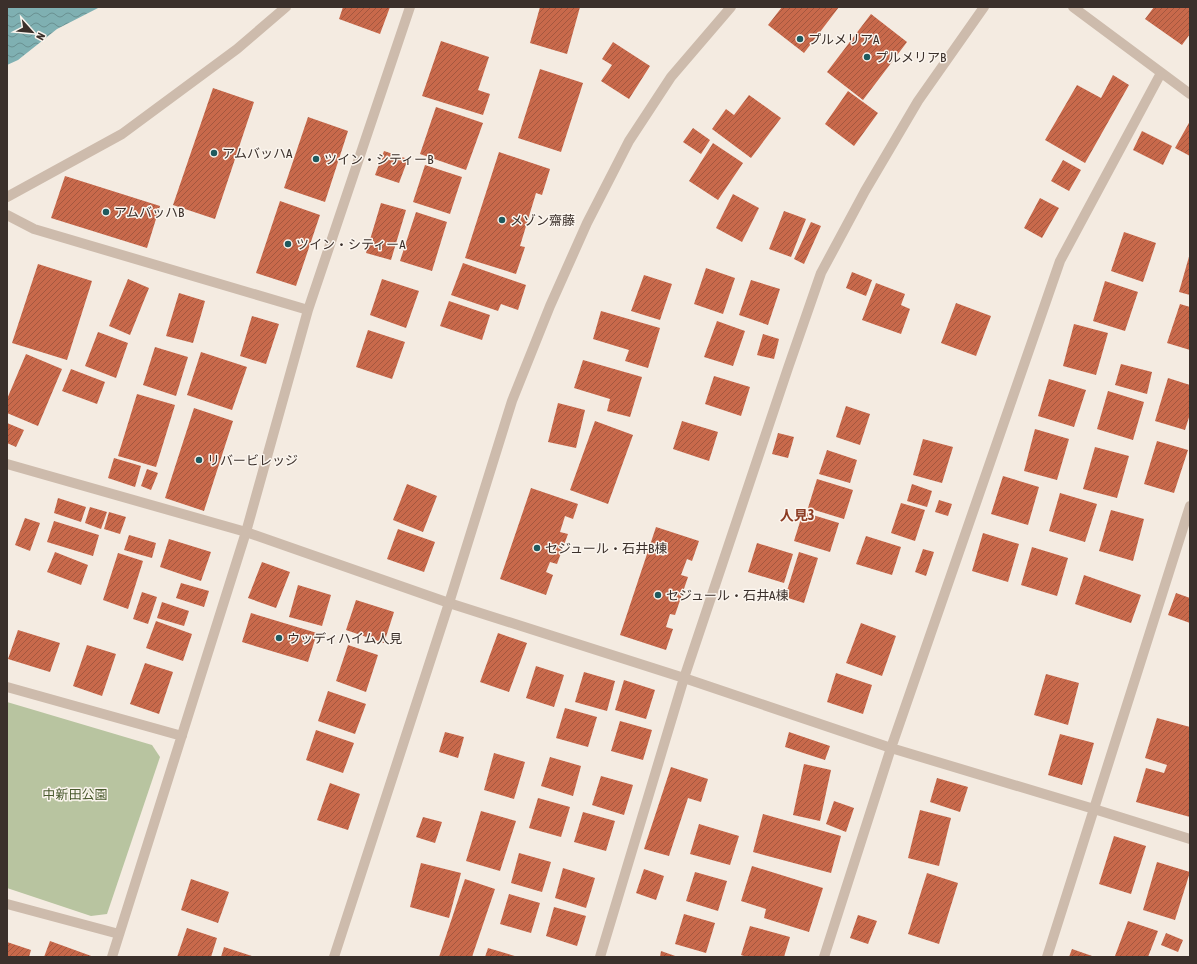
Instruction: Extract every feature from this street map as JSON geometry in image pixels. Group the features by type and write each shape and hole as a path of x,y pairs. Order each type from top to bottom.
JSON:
{"street":[{"path":"7,197 122,134 237,49 286,7"},
{"path":"112,957 246,532 308,310 410,7"},
{"path":"334,957 449,603 512,401 550,306 587,223 629,141 671,77 731,7"},
{"path":"600,957 684,678 821,274 865,191 918,101 984,7"},
{"path":"1073,7 1190,94"},
{"path":"824,957 891,748 1060,261 1161,73"},
{"path":"7,215 34,229 308,310"},
{"path":"7,464 246,532 449,603 684,678 891,748 1094,808 1190,839"},
{"path":"1047,957 1190,506"},
{"path":"7,687 182,736"},
{"path":"7,904 119,934"}],"green space":[{"name":"中新田公園","path":"7,702 152,745 160,757 107,914 91,916 7,888"}],"water":[{"path":"7,7 100,7 57,29 18,60 7,65"}],"building":[{"path":"343,7 390,7 380,34 339,19"},
{"path":"540,7 580,7 567,54 530,43"},
{"name":"プルメリアA","path":"782,7 839,7 804,53 768,25"},
{"path":"1154,7 1190,7 1190,34 1182,45 1145,19"},
{"name":"プルメリアB","path":"871,14 907,42 863,100 827,72"},
{"path":"441,41 489,57 478,90 490,94 483,115 422,96"},
{"path":"613,42 650,66 629,99 601,81 612,65 602,59"},
{"path":"540,69 583,83 561,152 518,138"},
{"path":"1113,75 1129,85 1085,163 1045,140 1077,85 1101,98"},
{"name":"アムバッハA","path":"213,88 254,102 215,219 173,205"},
{"path":"848,91 878,113 854,146 825,124"},
{"path":"749,95 781,118 751,158 712,129 726,109 734,115"},
{"path":"436,107 483,123 466,170 420,154"},
{"name":"ツイン・シティーB","path":"308,117 348,131 325,202 284,188"},
{"path":"1190,121 1190,156 1175,148"},
{"path":"693,128 710,140 701,154 683,142"},
{"path":"1142,131 1172,146 1163,165 1133,150"},
{"path":"713,143 743,163 718,200 689,181"},
{"path":"384,151 408,159 399,183 375,175"},
{"name":"メゾン齋藤","path":"499,152 550,169 542,195 536,193 520,246 525,247 516,274 465,258"},
{"path":"1063,160 1081,170 1069,191 1051,181"},
{"path":"425,165 462,177 450,214 413,202"},
{"name":"アムバッハB","path":"65,176 160,206 147,248 51,218"},
{"path":"733,194 759,208 742,242 716,228"},
{"path":"1040,198 1059,208 1042,238 1024,228"},
{"name":"ツイン・シティーA","path":"280,201 320,215 296,286 256,273"},
{"path":"381,203 406,210 391,260 366,253"},
{"path":"784,211 806,219 791,257 769,249"},
{"path":"416,212 447,222 432,271 400,261"},
{"path":"811,222 821,226 804,264 794,259"},
{"path":"1124,232 1156,243 1143,282 1111,271"},
{"path":"1190,253 1190,295 1179,292"},
{"path":"463,263 526,285 518,310 501,304 498,311 451,295"},
{"path":"38,264 92,281 67,360 12,343"},
{"path":"706,268 735,278 723,314 694,304"},
{"path":"852,272 872,280 866,296 846,288"},
{"path":"644,275 672,284 660,320 631,311"},
{"path":"128,279 149,288 130,335 109,326"},
{"path":"382,279 419,291 406,328 370,315"},
{"path":"751,280 780,289 768,325 739,315"},
{"path":"1105,281 1138,292 1125,331 1093,321"},
{"path":"876,283 905,294 901,305 910,309 901,334 862,320"},
{"path":"179,293 205,301 193,343 166,336"},
{"path":"449,301 490,315 482,340 440,326"},
{"path":"956,303 991,316 976,356 941,343"},
{"path":"1180,304 1190,307 1190,350 1167,343"},
{"path":"601,311 660,328 648,368 625,361 629,350 593,339"},
{"path":"252,316 279,324 266,364 240,356"},
{"path":"717,321 745,331 733,366 704,357"},
{"path":"1074,324 1108,333 1096,375 1063,366"},
{"path":"368,330 405,342 392,379 356,367"},
{"path":"98,332 128,343 116,378 85,366"},
{"path":"763,334 779,339 774,359 757,355"},
{"path":"155,347 188,357 176,396 143,385"},
{"path":"201,352 247,367 232,410 187,395"},
{"path":"26,354 62,369 38,426 7,413 7,399"},
{"path":"583,360 642,377 630,417 607,411 610,399 574,388"},
{"path":"1121,364 1152,372 1147,394 1115,385"},
{"path":"71,369 105,382 97,404 62,391"},
{"path":"714,376 750,387 741,416 705,404"},
{"path":"1168,378 1190,385 1190,414 1185,430 1155,421"},
{"path":"1049,379 1086,390 1074,427 1038,416"},
{"path":"1108,391 1144,402 1133,440 1097,429"},
{"path":"137,394 175,405 156,467 118,456"},
{"path":"558,403 585,410 576,448 548,442"},
{"path":"846,406 870,414 860,445 836,437"},
{"name":"リバービレッジ","path":"194,408 233,421 204,511 165,498"},
{"path":"595,421 633,435 608,504 570,490"},
{"path":"682,421 718,432 709,461 673,449"},
{"path":"7,423 24,430 16,447 7,443"},
{"path":"1035,429 1069,439 1057,480 1024,471"},
{"path":"778,433 794,437 788,458 772,454"},
{"path":"923,439 953,447 942,483 913,475"},
{"path":"1157,441 1188,450 1174,493 1144,484"},
{"path":"1095,447 1129,456 1117,498 1083,489"},
{"path":"827,450 857,460 850,483 819,474"},
{"path":"114,458 141,466 135,487 108,478"},
{"path":"147,469 158,473 151,490 141,486"},
{"path":"1003,476 1039,487 1028,525 991,514"},
{"path":"817,479 853,490 844,519 808,508"},
{"path":"407,484 437,496 423,532 393,520"},
{"path":"912,484 932,491 927,507 907,501"},
{"name":"セジュール・石井B棟","path":"531,488 578,504 573,519 565,516 560,532 568,534 557,564 550,562 546,572 553,575 546,595 500,579"},
{"path":"1060,493 1097,504 1085,542 1049,531"},
{"path":"58,498 86,507 81,522 54,513"},
{"path":"939,500 952,504 948,516 935,512"},
{"path":"901,503 925,510 915,541 891,533"},
{"path":"90,507 107,512 101,529 85,523"},
{"path":"1111,510 1144,519 1133,561 1099,551"},
{"path":"109,512 126,517 120,534 104,529"},
{"path":"803,512 839,523 830,552 794,541"},
{"path":"25,518 40,523 30,551 15,545"},
{"path":"54,521 99,535 93,556 47,542"},
{"name":"セジュール・石井A棟","path":"656,527 699,541 692,561 687,559 681,575 688,577 675,615 670,614 666,627 673,629 666,650 620,635"},
{"path":"398,529 435,542 424,572 387,559"},
{"path":"983,533 1019,544 1008,582 972,571"},
{"path":"129,535 156,543 152,558 124,550"},
{"path":"866,536 901,547 892,575 856,564"},
{"path":"169,539 211,552 201,581 160,567"},
{"path":"757,543 793,554 784,583 748,572"},
{"path":"1032,547 1068,558 1057,596 1021,585"},
{"path":"923,549 934,552 926,576 915,572"},
{"path":"55,552 88,565 81,585 47,572"},
{"path":"799,552 818,558 804,603 785,597"},
{"path":"118,553 143,561 128,609 103,600"},
{"path":"262,562 290,572 276,608 248,598"},
{"path":"1084,575 1141,595 1131,623 1075,604"},
{"path":"181,583 209,591 204,607 176,598"},
{"path":"298,585 331,595 322,626 289,617"},
{"path":"142,592 157,597 148,624 133,619"},
{"path":"1176,593 1190,598 1190,623 1168,615"},
{"path":"356,600 394,612 384,643 346,630"},
{"path":"162,602 189,611 184,626 157,618"},
{"name":"ウッディハイム人見","path":"251,613 317,633 308,662 242,642"},
{"path":"156,621 192,634 183,661 146,648"},
{"path":"861,623 896,636 882,676 846,663"},
{"path":"18,630 60,643 50,672 8,659"},
{"path":"498,633 527,643 509,692 480,682"},
{"path":"87,645 116,654 102,696 73,686"},
{"path":"348,645 378,655 366,692 336,681"},
{"path":"145,663 173,672 159,714 130,704"},
{"path":"536,666 564,675 554,707 526,698"},
{"path":"584,672 615,681 607,711 575,702"},
{"path":"836,673 872,685 863,714 827,702"},
{"path":"1046,674 1079,683 1068,725 1034,715"},
{"path":"624,680 655,690 646,719 615,710"},
{"path":"328,691 366,704 355,734 318,721"},
{"path":"565,708 597,717 588,747 556,738"},
{"path":"1157,718 1190,727 1190,817 1136,802 1146,768 1164,773 1167,765 1145,758"},
{"path":"620,721 652,730 643,760 611,751"},
{"path":"316,730 354,743 343,773 306,760"},
{"path":"445,732 464,737 458,758 439,752"},
{"path":"789,732 830,746 825,760 785,747"},
{"path":"1060,734 1094,743 1082,785 1048,775"},
{"path":"494,753 525,762 514,799 484,790"},
{"path":"550,757 581,766 573,796 541,786"},
{"path":"804,764 831,770 820,821 793,815"},
{"path":"671,767 708,779 701,802 688,798 669,856 644,849"},
{"path":"601,776 633,785 624,815 592,805"},
{"path":"937,778 968,787 960,812 930,802"},
{"path":"330,783 360,794 348,830 317,820"},
{"path":"538,798 570,807 561,837 529,828"},
{"path":"834,801 854,808 846,832 826,824"},
{"path":"920,810 951,818 939,866 908,858"},
{"path":"481,811 516,821 500,871 466,861"},
{"path":"583,812 615,821 606,851 574,842"},
{"path":"763,814 841,836 831,873 753,852"},
{"path":"423,817 442,822 435,843 416,837"},
{"path":"699,824 739,836 730,865 690,854"},
{"path":"1114,836 1146,846 1131,894 1099,884"},
{"path":"519,853 551,862 542,892 511,883"},
{"path":"1157,862 1190,872 1175,920 1143,910"},
{"path":"421,863 461,873 449,918 410,907"},
{"path":"752,866 823,888 809,932 764,918 766,909 741,901"},
{"path":"563,868 595,878 586,908 555,898"},
{"path":"644,869 664,876 656,900 636,893"},
{"path":"695,872 727,881 718,911 686,901"},
{"path":"927,873 958,883 939,944 908,934"},
{"path":"191,879 229,892 218,923 181,910"},
{"path":"465,879 495,889 472,957 439,957"},
{"path":"509,894 540,903 531,933 500,924"},
{"path":"554,907 586,916 577,946 546,936"},
{"path":"684,914 715,923 706,953 675,944"},
{"path":"858,915 877,921 868,944 850,938"},
{"path":"1128,921 1158,931 1148,957 1115,956"},
{"path":"750,926 790,937 784,957 747,957 741,955"},
{"path":"187,928 217,938 211,957 177,957"},
{"path":"1166,933 1183,940 1178,952 1161,945"},
{"path":"50,941 94,957 44,957"},
{"path":"7,942 31,950 29,957 7,957"},
{"path":"224,947 255,957 221,957"},
{"path":"488,948 518,957 485,957"},
{"path":"1072,949 1095,957 1069,957"},
{"path":"661,951 678,957 660,957"}],"place":[{"name":"プルメリアA","path":"800,39"},
{"name":"プルメリアB","path":"867,57"},
{"name":"アムバッハA","path":"214,153"},
{"name":"ツイン・シティーB","path":"316,159"},
{"name":"アムバッハB","path":"106,212"},
{"name":"メゾン齋藤","path":"502,220"},
{"name":"ツイン・シティーA","path":"288,244"},
{"name":"リバービレッジ","path":"199,460"},
{"name":"セジュール・石井B棟","path":"537,548"},
{"name":"セジュール・石井A棟","path":"658,595"},
{"name":"ウッディハイム人見","path":"279,638"}],"district":[{"name":"人見3","path":"797,515"}]}
